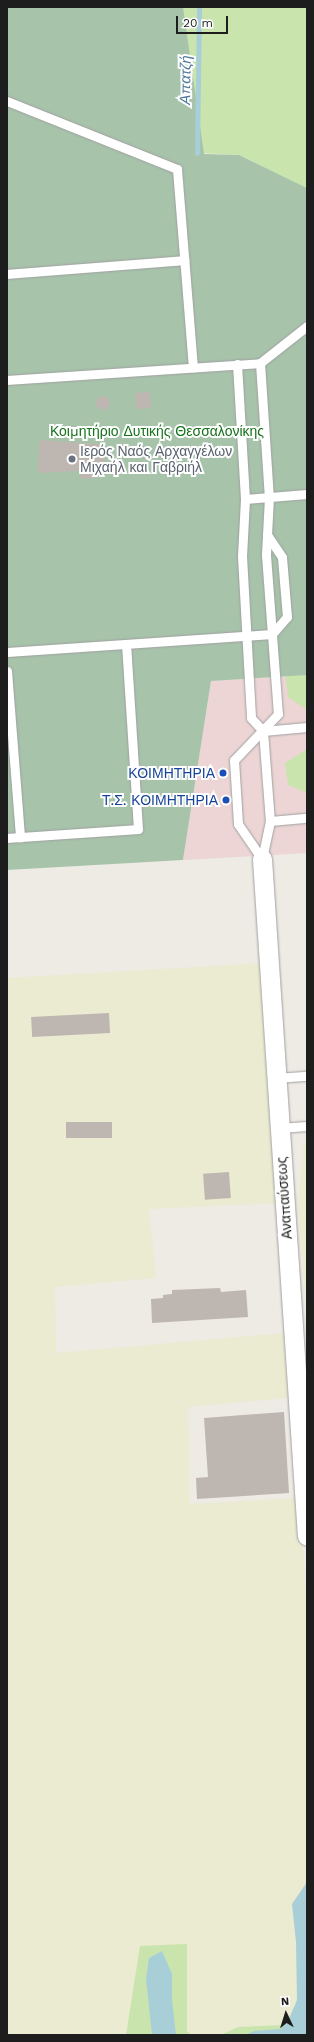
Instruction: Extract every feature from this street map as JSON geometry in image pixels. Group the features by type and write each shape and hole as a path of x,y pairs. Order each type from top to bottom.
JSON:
{"street":[{"name":"Αναπαύσεως","path":"262,859 279,1128 304,1449 307,1536"}],"lane":[{"path":"7,101 177,169 193,368"},
{"path":"7,274 184,260"},
{"path":"7,380 260,363 307,326"},
{"path":"260,363 269,497 266,555 278,714 234,760 238,824 262,859"},
{"path":"237,364 245,499 242,556 251,718 263,731 270,821 262,859"},
{"path":"245,499 307,494"},
{"path":"7,652 272,634 287,617 282,557 267,535"},
{"path":"7,838 138,829 126,644"},
{"path":"7,671 20,837"},
{"path":"263,731 307,727"},
{"path":"270,821 307,818"},
{"path":"276,1078 307,1076"},
{"path":"279,1128 307,1126"}],"shaded area":[{"path":"307,675 307,853 183,860 211,681"}],"green space":[{"name":"Κοιμητήριο Δυτικής Θεσσαλονίκης","path":"7,7 183,7 204,154 239,155 307,188 307,675 211,681 183,860 7,870"},
{"path":"180,7 307,7 307,188 239,155 197,153"},
{"path":"307,623 307,707 304,708 288,697 282,646"},
{"path":"307,749 307,793 288,785 285,763"},
{"path":"265,963 280,1203 149,1209 156,1278 55,1287 56,1353 286,1333 287,1398 188,1407 190,1504 300,1498 307,1615 307,2035 7,2035 7,978"},
{"path":"304,1143 307,1144 307,1318 298,1201"},
{"path":"187,1944 187,2031 191,2035 126,2035 140,1946"},
{"path":"301,2016 307,2035 221,2035 238,2027 283,2025"}],"water":[{"path":"307,1882 307,2035 245,2035 254,2031 281,2029 288,2021 297,2000 296,1942 292,1904"},
{"path":"162,1951 172,1974 172,2000 176,2035 152,2035 146,1979 149,1958"}],"building":[{"path":"150,392 151,408 136,409 135,393"},
{"path":"100,396 106,396 110,400 110,406 106,410 100,410 96,406 96,400"},
{"name":"Ιερός Ναός Αρχαγγέλων Μιχαήλ και Γαβριήλ","path":"39,440 98,444 103,447 106,464 95,478 81,479 79,471 38,473"},
{"path":"109,1013 110,1033 32,1037 31,1017"},
{"path":"66,1122 112,1122 112,1138 66,1138"},
{"path":"229,1172 231,1198 205,1200 203,1174"},
{"path":"220,1288 221,1292 246,1290 248,1317 152,1323 151,1299 163,1298 163,1295 172,1294 172,1290"},
{"path":"284,1412 289,1493 197,1499 196,1478 208,1477 204,1418"}],"waterway":[{"name":"Απατζή","path":"197,153 199,7"}],"place":[{"name":"Ιερός Ναός Αρχαγγέλων Μιχαήλ και Γαβριήλ","path":"72,459"},
{"name":"ΚΟΙΜΗΤΗΡΙΑ","path":"223,773"},
{"name":"Τ.Σ. ΚΟΙΜΗΤΗΡΙΑ","path":"226,800"}]}
